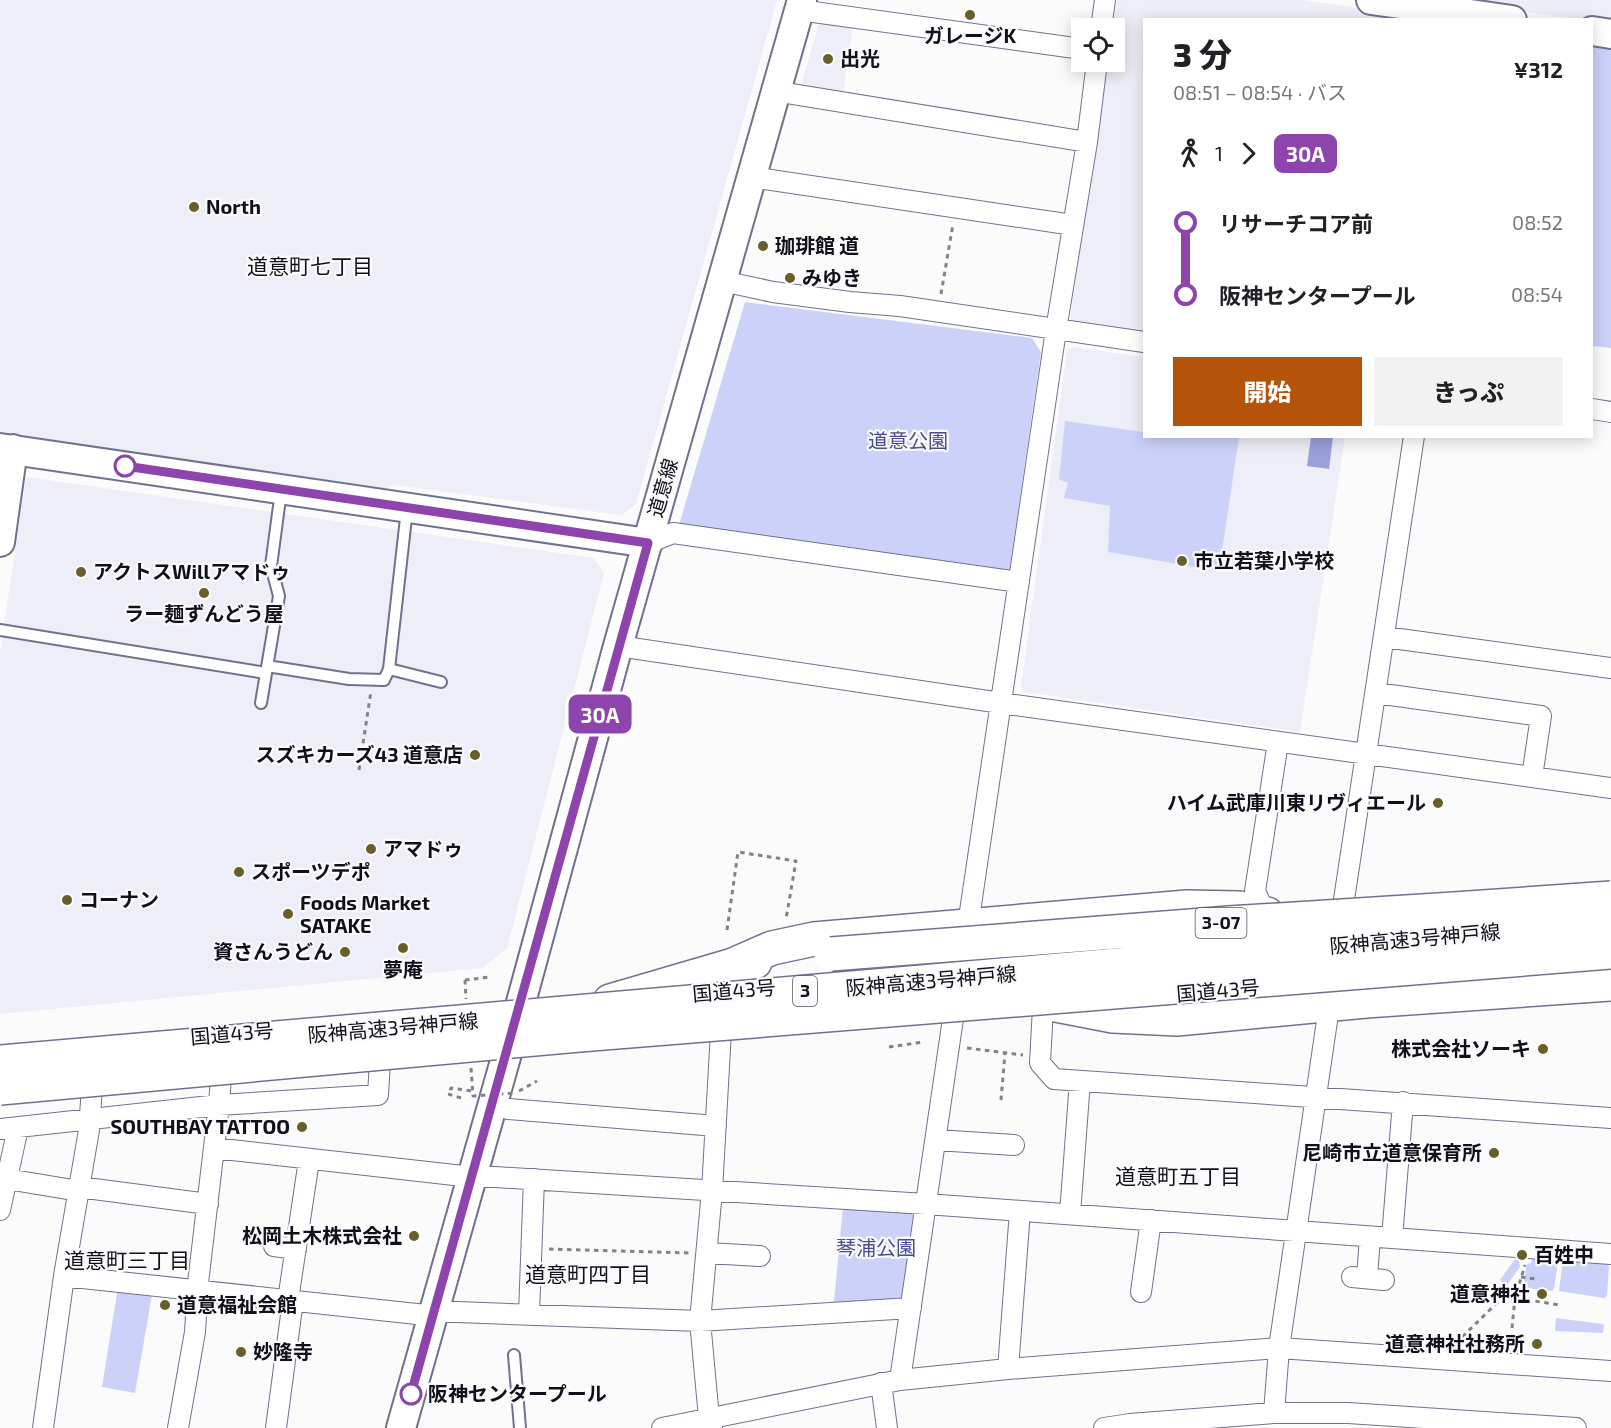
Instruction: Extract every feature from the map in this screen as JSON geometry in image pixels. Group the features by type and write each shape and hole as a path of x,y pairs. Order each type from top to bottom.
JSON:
{"highway":[{"name":"3-07","path":"733,965 831,954 1228,922 1611,898"},
{"path":"610,1001 733,965 772,948 814,939 1187,907 1239,908 1272,928"},
{"name":"国道43号","path":"0,1054 610,1001 1272,928 1338,937 1611,915"},
{"name":"阪神高速3号神戸線","path":"0,1062 1611,922"},
{"name":"阪神高速3号神戸線","path":"0,1088 579,1035 1611,952"},
{"name":"国道43号","path":"0,1095 92,1087 220,1090 380,1061 721,1031 1611,960"},
{"path":"1049,1006 1113,1016 1177,1019 1366,1001 1611,984"},
{"path":"1113,1016 1150,1031 1173,1035 1586,1002 1611,994"}],"street":[{"path":"1102,18 1105,0"},
{"path":"1371,0 1473,11 1503,18"},
{"path":"800,5 1071,47"},
{"name":"道意線","path":"401,1428 508,1050 618,646 800,5"},
{"path":"1593,31 1611,34"},
{"path":"968,925 1096,72"},
{"path":"774,91 1087,142"},
{"path":"751,177 1073,225"},
{"path":"722,281 773,292 938,312 1143,342"},
{"path":"1593,409 1611,412"},
{"path":"1338,937 1414,438"},
{"path":"0,542 6,449 648,543 673,533 1019,582"},
{"path":"1385,637 1611,668"},
{"path":"618,646 1001,703 1611,788"},
{"path":"1376,693 1540,716 1532,777"},
{"path":"1272,928 1255,891 1278,742"},
{"path":"1049,1006 1040,1063 1054,1079 1611,1118"},
{"path":"887,1428 891,1382 912,1308 954,1012"},
{"path":"1274,1413 1279,1348 1327,1021"},
{"path":"711,1423 700,1321 712,1191 721,1031"},
{"path":"1070,1214 1080,1081"},
{"path":"43,1428 63,1276 90,1120 92,1087"},
{"path":"0,1210 9,1129 90,1120 220,1090 195,1332 178,1428"},
{"path":"511,1101 716,1126"},
{"path":"1392,1238 1403,1102"},
{"path":"936,1140 1014,1145"},
{"path":"214,1148 472,1177 926,1204 1611,1254"},
{"path":"276,1428 296,1249 309,1160"},
{"path":"3,1177 79,1189 207,1204"},
{"path":"529,1314 534,1179"},
{"path":"1008,1369 1020,1211"},
{"path":"1141,1292 1151,1220"},
{"path":"1368,1278 1370,1237"},
{"path":"274,1246 296,1249"},
{"path":"706,1253 760,1257"},
{"path":"63,1276 426,1315 434,1312 529,1314 700,1321 912,1308"},
{"path":"662,1428 711,1423 891,1382 1008,1369 1279,1348 1611,1371"},
{"path":"1104,1428 1274,1413 1348,1413 1576,1428"}],"lane":[{"path":"261,703 279,596 271,566 282,489"},
{"path":"0,630 266,669 349,679 384,680 389,669 407,508"},
{"path":"389,669 441,682"},
{"path":"514,1355 520,1428"}],"path":[{"path":"938,312 955,207"},
{"path":"727,930 738,852 796,861 785,924"},
{"path":"465,980 490,977"},
{"path":"889,1047 923,1042"},
{"path":"950,1046 1040,1057"},
{"path":"1001,1100 1005,1053"},
{"path":"511,1101 537,1081"},
{"path":"461,1098 448,1094 451,1088 472,1091"},
{"path":"1512,1328 1515,1298 1530,1248"},
{"path":"531,1249 706,1253"},
{"path":"1521,1277 1536,1279"},
{"path":"1450,1359 1454,1344 1504,1296 1559,1305"}],"shaded area":[{"path":"0,0 777,0 636,504 622,515 393,485 384,490 0,434"},
{"path":"1117,0 1304,0 1409,16 1409,18 1143,18 1143,336 1079,326 1070,319 1107,72 1125,72 1125,18 1114,18"},
{"path":"1487,0 1611,0 1611,24 1593,21 1593,18 1568,18 1490,7"},
{"name":"出光","path":"820,21 853,27 842,99 799,91"},
{"name":"市立若葉小学校","path":"1073,347 1143,357 1143,438 1345,438 1300,732 1025,692 1021,686 1067,350"},
{"path":"1311,438 1333,438 1329,469 1307,466"},
{"name":"アマドゥ","path":"26,477 594,558 604,573 507,948 483,968 0,1014 0,652"}],"green space":[{"path":"1593,43 1611,46 1611,348 1593,346"},
{"name":"道意公園","path":"745,302 1032,338 1041,352 1009,573 679,525"},
{"path":"1065,421 1143,432 1143,438 1239,438 1219,571 1108,552 1110,506 1064,498 1068,483 1059,479"},
{"name":"琴浦公園","path":"843,1207 910,1211 916,1219 906,1294 899,1299 834,1302"},
{"path":"1533,1257 1558,1261 1552,1291 1526,1288 1523,1285 1527,1264 1531,1263"},
{"path":"1515,1259 1519,1260 1520,1267 1507,1285 1504,1285 1500,1280"},
{"path":"1563,1259 1603,1262 1609,1266 1607,1296 1604,1298 1559,1291"},
{"path":"118,1287 153,1289 135,1393 102,1387"},
{"path":"1556,1318 1602,1324 1604,1325 1603,1333 1555,1331"}],"bus line":[{"name":"30A","path":"125,466 648,543 411,1394"}],"place":[{"name":"ガレージK","path":"970,15"},
{"name":"出光","path":"828,59"},
{"name":"North","path":"194,207"},
{"name":"珈琲館 道","path":"763,246"},
{"name":"みゆき","path":"790,278"},
{"name":"市立若葉小学校","path":"1182,561"},
{"name":"アクトスWillアマドゥ","path":"81,572"},
{"name":"ラー麺ずんどう屋","path":"204,593"},
{"name":"スズキカーズ43 道意店","path":"475,755"},
{"name":"ハイム武庫川東リヴィエール","path":"1438,803"},
{"name":"アマドゥ","path":"371,849"},
{"name":"スポーツデポ","path":"239,872"},
{"name":"コーナン","path":"67,900"},
{"name":"Foods Market SATAKE","path":"288,914"},
{"name":"夢庵","path":"403,948"},
{"name":"資さんうどん","path":"345,952"},
{"name":"株式会社ソーキ","path":"1543,1049"},
{"name":"SOUTHBAY TATTOO","path":"302,1127"},
{"name":"尼崎市立道意保育所","path":"1494,1153"},
{"name":"松岡土木株式会社","path":"414,1236"},
{"name":"百姓中","path":"1522,1255"},
{"name":"道意神社","path":"1542,1294"},
{"name":"道意福祉会館","path":"165,1305"},
{"name":"道意神社社務所","path":"1537,1344"},
{"name":"妙隆寺","path":"241,1352"},
{"name":"阪神センタープール","path":"411,1394"}],"district":[{"name":"道意町七丁目","path":"310,267"},
{"name":"道意町五丁目","path":"1178,1177"},
{"name":"道意町三丁目","path":"127,1261"},
{"name":"道意町四丁目","path":"588,1275"}]}
